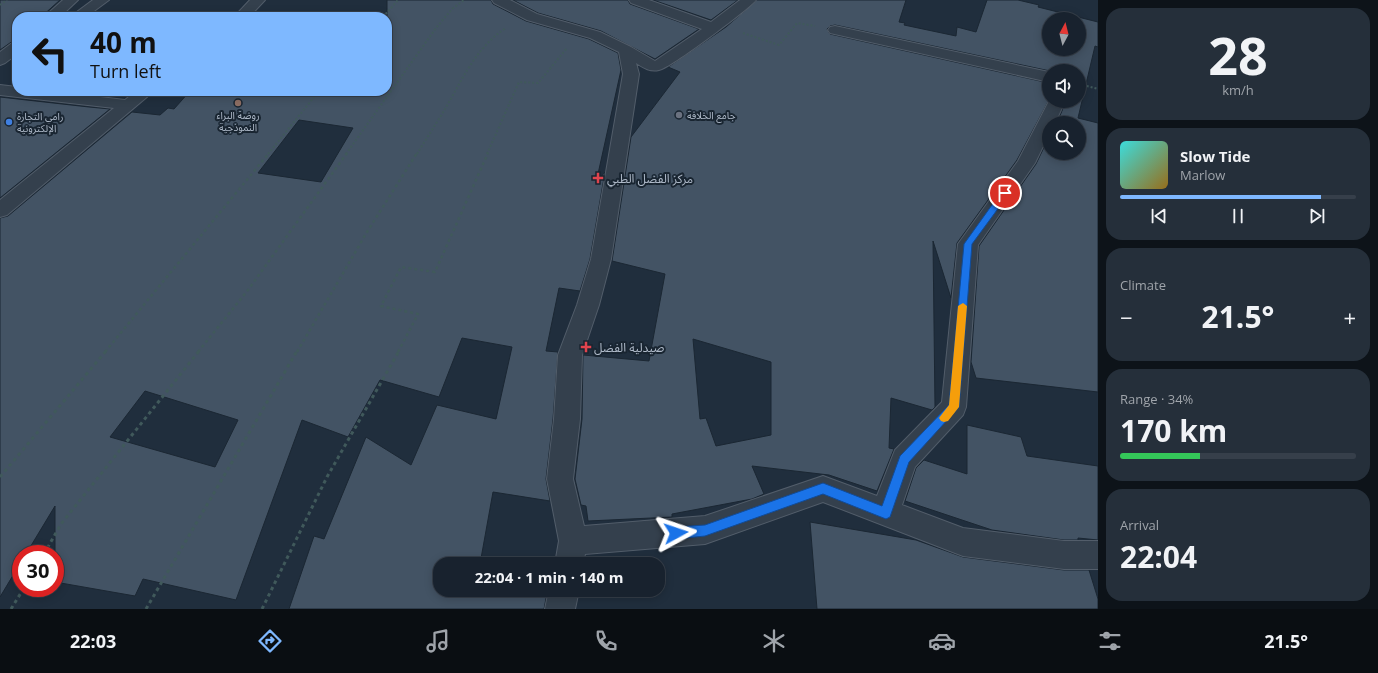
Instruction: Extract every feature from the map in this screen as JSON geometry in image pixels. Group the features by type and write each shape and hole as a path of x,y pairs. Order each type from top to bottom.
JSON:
{"street":[{"path":"57,12 71,0"},
{"path":"84,12 102,0"},
{"path":"246,12 258,0"},
{"path":"499,0 532,17 595,35 626,50 652,66 658,66 715,26 748,0"},
{"path":"636,0 715,26"},
{"path":"835,30 1042,75"},
{"path":"0,60 12,50"},
{"path":"626,50 631,74 601,259 588,305 570,355 567,419 560,479 571,552 705,530 823,489 963,542 1064,555 1098,555"},
{"path":"0,64 12,57"},
{"path":"0,90 12,91"},
{"path":"51,96 128,105"},
{"path":"0,210 140,96"},
{"path":"886,513 904,459 954,407 968,244 1026,163 1054,108"},
{"path":"560,609 563,597"}],"path":[{"path":"0,5 7,0"},
{"path":"387,12 398,0"},
{"path":"392,89 436,28 452,9 464,0"},
{"path":"146,609 367,232 445,109 472,61 498,33 526,14"},
{"path":"715,26 779,45 797,23 835,30"},
{"path":"262,609 327,477 398,354 418,314 381,306 402,267 435,272 519,82 538,83 565,50 583,32"},
{"path":"1086,86 1098,89"},
{"path":"0,477 166,280 315,96"},
{"path":"49,545 61,524 248,290 387,96"},
{"path":"11,609 18,597"}],"building":[{"path":"0,0 60,0 47,12 12,12 12,42 0,50"},
{"path":"387,0 491,0 493,4 526,21 589,39 618,53 621,70 596,183 605,172 590,259 580,291 559,288 546,351 558,352 553,419 546,479 550,501 493,492 481,557 433,557 433,597 546,597 544,609 289,609 314,536 324,539 366,437 411,465 437,405 496,419 512,347 462,338 439,397 380,380 348,437 302,420 236,600 143,579 135,596 64,584 64,545 55,545 55,506 31,545 12,545 12,577 0,597 0,218 8,216 132,112 160,115 168,108 174,109 186,96 392,96 392,12 387,12","holes":["299,120 353,128 321,182 258,173","145,391 238,420 215,467 110,437"]},
{"path":"513,0 628,0 630,4 699,29 655,59 601,31 538,13"},
{"path":"653,0 738,0 711,20"},
{"path":"757,0 906,0 899,22 905,23 904,25 956,36 957,27 976,32 987,0 1018,0 1039,5 1038,7 1058,12 1042,12 1042,56 1086,56 1086,19 1098,22 1098,47 1095,46 1086,84 1086,64 1042,64 1042,69 835,25 830,26 827,29 830,34 1042,81 1042,108 1045,108 1017,160 957,243 951,298 933,241 935,407 932,410 891,398 889,448 894,449 877,491 829,475 752,466 764,494 752,499 672,514 672,517 588,521 586,506 581,505 575,479 582,419 583,355 649,361 665,274 612,261 631,137 680,72 668,67 726,27","holes":["693,339 771,362 771,435 716,446 706,418 700,419"]},
{"path":"0,97 89,107 110,109 0,198"},
{"path":"1063,108 1080,108 1078,116 1060,116"},
{"path":"1086,120 1098,123 1098,392 976,378 971,362 979,246 1036,164 1042,152 1042,160 1086,160"},
{"path":"967,425 1021,437 1027,456 1098,466 1098,540 1078,538 1078,540 1064,540 992,530 905,501 916,468 924,460 967,474"},
{"path":"810,522 916,540 963,557 1064,570 1089,570 1098,599 1098,609 817,609"}],"slow traffic":[{"path":"944,418 954,407 963,306"}],"place":[{"name":"روضة البراء النموذجية","path":"238,103"},
{"name":"جامع الخلافة","path":"679,115"},
{"name":"رامي التجارة الإلكترونية","path":"9,122"},
{"name":"مركز الفضل الطبي","path":"598,178"},
{"name":"صيدلية الفضل","path":"586,347"}],"route":[{"path":"676,533 705,530 823,489 886,513 904,459 954,407 968,244 1005,193"}]}
